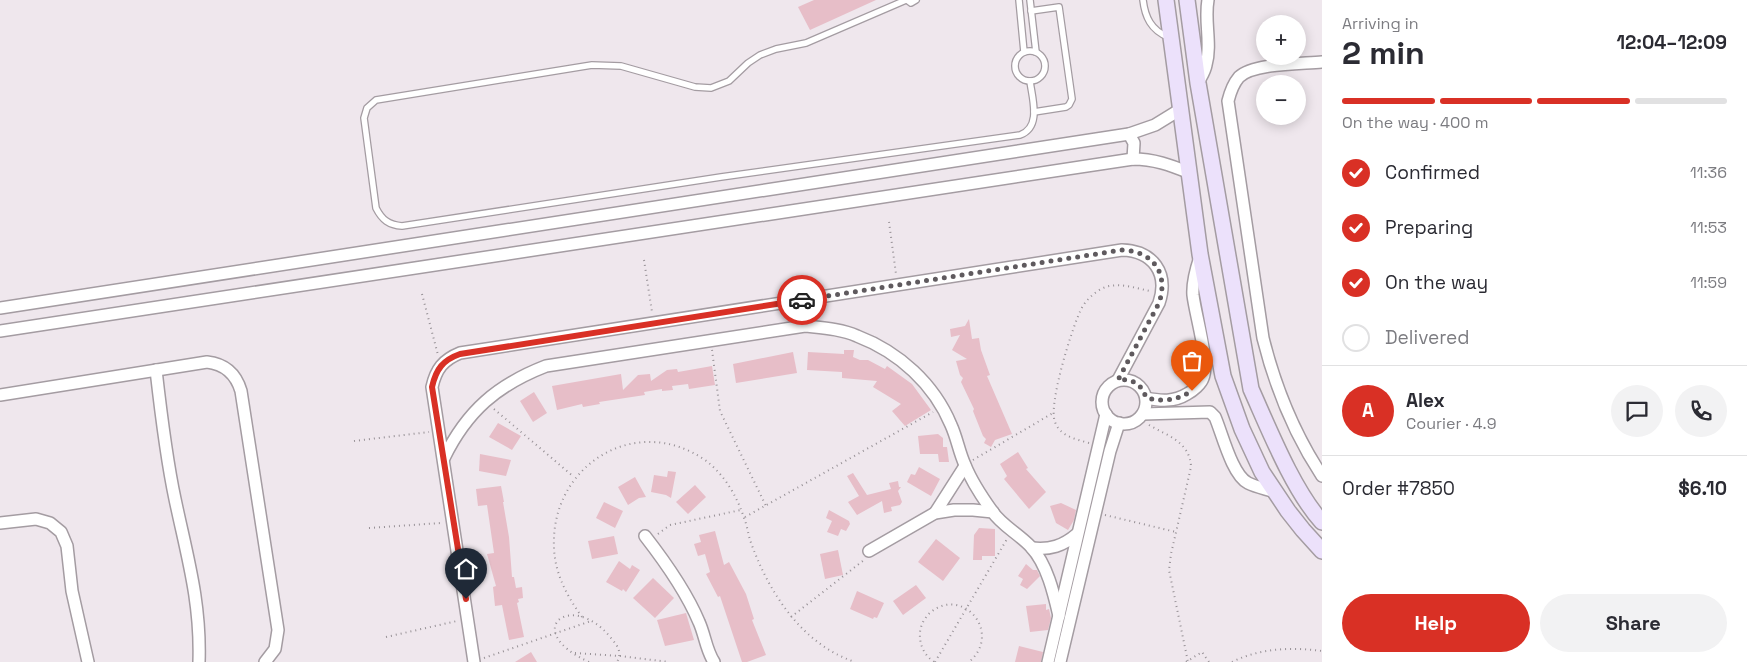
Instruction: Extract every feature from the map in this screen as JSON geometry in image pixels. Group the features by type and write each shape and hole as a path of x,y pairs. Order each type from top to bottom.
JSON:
{"street":[{"path":"1166,0 1200,254 1223,376 1251,451 1275,492 1302,530 1322,551"},
{"path":"1187,0 1198,83 1251,390 1298,487 1322,522"},
{"path":"1198,83 1206,65 1208,50 1205,11 1208,0"},
{"path":"1322,62 1262,67 1249,70 1239,77 1232,88 1228,102 1263,338 1272,373 1300,436 1322,476"},
{"path":"0,308 1129,134 1155,126 1181,109 1202,106"},
{"path":"1129,134 1135,148 1133,158"},
{"path":"0,331 1133,158 1163,162 1190,173"},
{"path":"476,660 432,387 434,375 440,365 449,358 460,354 654,323 1128,250 1144,254 1153,262 1163,282 1159,303 1118,380"},
{"path":"1146,398 1164,400 1182,397 1192,391 1203,378 1205,364 1193,293 1200,254"},
{"path":"444,458 464,423 485,401 509,382 546,366 805,326 831,328 856,335 880,346 900,359 918,375 933,394 950,423 965,466 993,512 1032,548 1054,594 1059,616"},
{"path":"0,395 207,362 226,368 231,373 239,384 278,630 275,649 265,662"},
{"path":"156,370 168,462 194,586 199,632 199,662"},
{"path":"1124,379 1136,382 1146,398 1145,409 1140,417 1129,424 1114,422 1106,414 1102,404 1103,394 1109,385 1124,379"},
{"path":"1140,417 1210,412 1215,417 1234,466 1240,475 1247,482 1275,492"},
{"path":"1048,662 1106,414"},
{"path":"1060,662 1110,451 1119,423"},
{"path":"935,513 965,466"},
{"path":"872,549 935,513 954,510 993,512"},
{"path":"0,524 36,519 50,523 61,532 67,546 72,591 88,662"},
{"path":"1032,548 1042,549 1060,546 1077,534"},
{"path":"648,540 684,591 699,621 710,660"}],"lane":[{"path":"916,0 911,3 906,0 806,43 776,49 760,55 748,63 729,81 711,88 695,87 622,66 592,65 376,100 367,108 364,118 376,208 386,222 402,226 721,177 1020,135 1030,129 1034,120 1030,81"},
{"path":"1019,0 1024,52"},
{"path":"1030,0 1036,52 1043,59 1045,68 1037,80 1030,81 1019,76 1015,68 1017,58 1024,52 1036,52"},
{"path":"1143,0 1145,15 1148,21 1158,31 1171,37"},
{"path":"1031,11 1059,6 1072,99 1066,108 1034,112"}],"path":[{"path":"889,222 898,285"},
{"path":"644,260 654,323"},
{"path":"1097,446 1066,436 1059,429 1053,413 1054,400 1066,352 1079,313 1088,298 1103,288 1120,285 1162,294"},
{"path":"422,294 440,365"},
{"path":"711,340 720,411 766,506"},
{"path":"485,401 574,478"},
{"path":"744,517 941,407"},
{"path":"965,466 1053,413"},
{"path":"1140,417 1177,441 1190,456 1191,467 1169,570 1187,662 1202,652 1209,662"},
{"path":"354,441 439,431"},
{"path":"617,662 620,650 612,639 602,628 582,616 567,596 558,573 554,548 555,523 562,499 574,478 589,463 606,452 646,442 667,444 687,450 720,474 732,491 741,510 750,539 767,579 791,617 827,649 855,662"},
{"path":"648,540 670,525 741,510"},
{"path":"1096,513 1176,532"},
{"path":"369,528 454,522"},
{"path":"969,662 979,652 983,638 977,618 967,609 954,605 934,610 924,620 920,633 922,647 934,662 967,609 1012,530"},
{"path":"791,617 864,560 872,549"},
{"path":"582,616 567,615 561,617 557,622 555,634 559,641 573,653 589,662"},
{"path":"386,637 469,618"},
{"path":"476,660 591,621"},
{"path":"1232,662 1258,653 1280,649 1322,651"},
{"path":"573,653 669,662"}],"building":[{"path":"814,0 876,0 810,30 798,7"},
{"path":"969,319 972,339 979,338 981,350 990,375 987,376 1012,434 995,440 991,447 984,443 986,439 983,436 973,411 974,409 961,382 963,378 960,375 956,361 967,359 952,350 960,335 951,337 950,329 965,326"},
{"path":"844,350 854,350 853,357 860,360 868,360 885,369 887,366 912,384 931,410 905,426 892,411 901,404 873,387 877,381 842,378 842,372 807,370 808,352 844,354"},
{"path":"793,352 797,373 736,383 733,364"},
{"path":"712,366 715,385 689,389 688,384 672,386 673,390 662,391 662,389 644,392 645,395 599,402 600,404 583,407 582,404 557,410 552,386 621,374 623,390 638,375 650,374 651,381 667,370 677,369 678,372"},
{"path":"534,392 547,413 533,422 520,401"},
{"path":"498,423 521,436 512,450 489,437"},
{"path":"938,434 943,438 943,447 947,447 949,462 939,462 938,454 920,454 918,436"},
{"path":"1018,452 1028,468 1026,469 1046,492 1029,509 1004,479 1007,476 1000,464"},
{"path":"480,454 511,460 506,476 479,471"},
{"path":"919,467 940,479 931,496 907,482 911,474 915,475"},
{"path":"668,471 676,472 671,498 651,492 654,475 667,477"},
{"path":"853,473 867,495 891,489 889,483 898,481 899,487 901,487 898,491 902,502 900,505 891,507 892,511 884,513 882,501 857,515 848,502 859,496 847,476"},
{"path":"635,477 646,497 639,498 628,505 618,487"},
{"path":"695,485 706,497 688,514 676,502"},
{"path":"501,486 509,537 512,577 514,577 516,588 522,587 523,598 518,599 519,602 517,603 524,637 509,640 502,605 495,606 493,587 496,586 487,554 494,553 487,505 478,506 476,489"},
{"path":"604,502 623,511 615,528 596,518"},
{"path":"1061,503 1076,510 1074,520 1068,530 1056,523 1050,506"},
{"path":"829,510 849,521 850,524 846,531 841,529 838,536 827,532 832,521 826,518"},
{"path":"979,528 995,529 995,556 982,556 982,560 973,560 974,535"},
{"path":"715,531 724,565 729,562 746,594 754,619 752,620 766,655 747,662 742,662 720,596 718,597 706,574 710,572 705,554 698,556 694,544 701,542 699,535"},
{"path":"614,536 618,554 592,559 588,541"},
{"path":"936,539 960,558 943,581 918,562"},
{"path":"838,550 843,575 825,579 820,554"},
{"path":"619,561 630,569 632,565 640,570 626,592 606,582"},
{"path":"1026,564 1033,570 1037,570 1040,576 1027,589 1020,585 1023,579 1018,576"},
{"path":"653,578 674,598 655,618 633,598"},
{"path":"916,585 926,598 903,615 893,601"},
{"path":"857,591 884,603 877,618 874,617 873,619 850,609"},
{"path":"1046,604 1046,610 1049,609 1051,618 1048,630 1030,632 1026,606"},
{"path":"686,613 694,640 665,646 657,620"},
{"path":"1019,646 1043,652 1041,662 1015,662"},
{"path":"531,652 537,662 515,662"}],"way so far":[{"path":"802,300 1122,250 1133,250 1144,254 1159,271 1163,282 1162,294 1118,380 1124,379 1136,382 1141,387 1146,398 1158,400 1182,397 1192,391"}],"route":[{"path":"466,599 432,387 434,375 440,365 449,358 460,354 802,300"}]}
